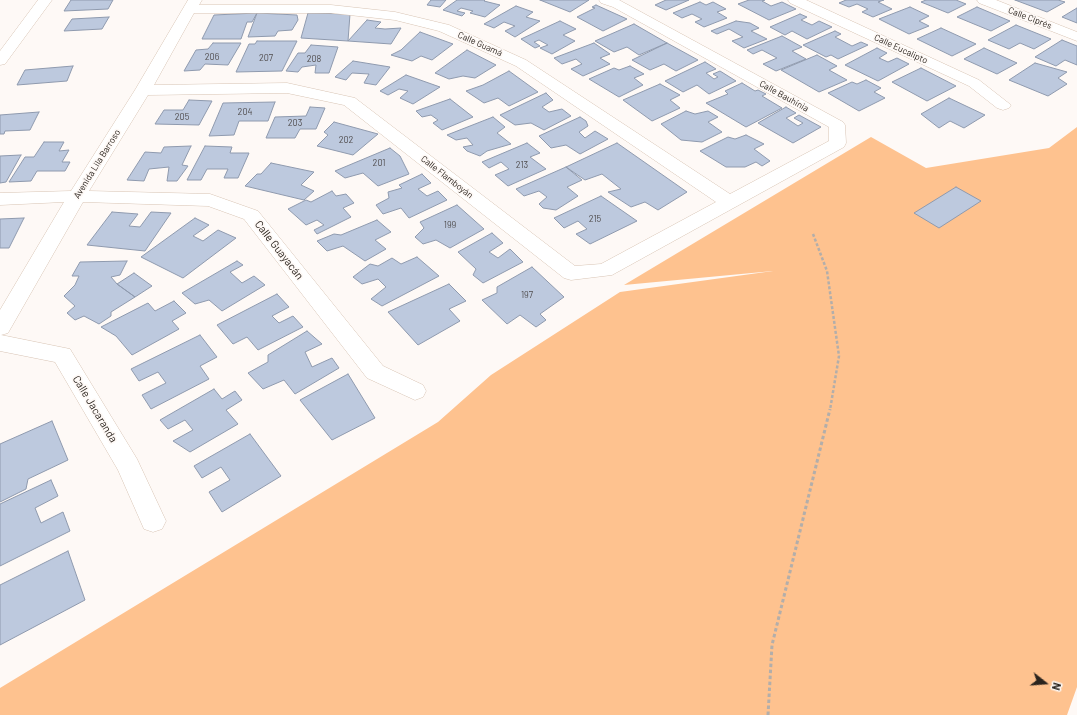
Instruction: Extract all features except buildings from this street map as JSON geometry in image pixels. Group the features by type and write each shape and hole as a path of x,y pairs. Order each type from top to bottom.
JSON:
{"street":[{"path":"0,61 45,0"},
{"name":"Calle Bauhinia","path":"606,0 618,4 837,125 838,143 729,202"},
{"name":"Calle Eucalipto","path":"795,0 974,83 1003,105"},
{"name":"Calle Ciprés","path":"984,0 1077,37"},
{"name":"Calle Guamá","path":"192,4 330,9 395,16 444,28 520,63 729,202"},
{"name":"Avenida Lila Barroso","path":"0,328 77,196 143,90 192,4"},
{"name":"Calle Flamboyán","path":"143,90 287,88 349,101 571,273 605,270 729,202"},
{"name":"Calle Guayacán","path":"0,200 77,196 210,200 252,214 375,372 415,391"},
{"name":"Calle Jacaranda","path":"0,343 62,355 128,466 153,521"}],"path":[{"path":"768,715 772,645 813,476 829,418 839,356 827,271 813,234"}],"shaded area":[{"path":"1077,127 1077,687 1067,715 0,715 0,688 438,422 491,375 620,292 773,271 624,285 871,137 926,168 1049,148"}]}
